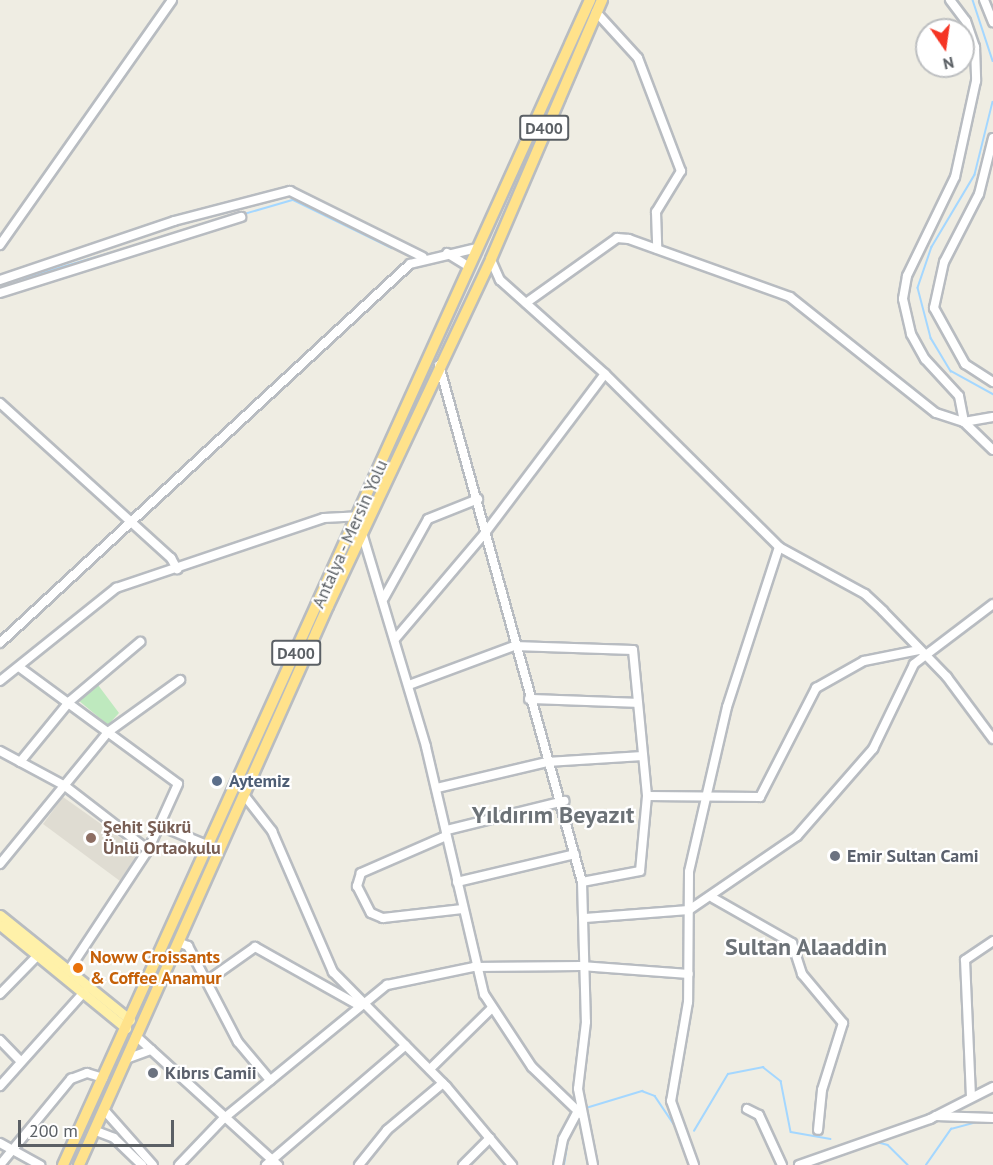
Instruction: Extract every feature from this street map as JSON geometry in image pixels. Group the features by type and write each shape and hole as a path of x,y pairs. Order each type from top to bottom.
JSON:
{"highway":[{"name":"Antalya - Mersin Yolu","path":"79,1165 105,1111 209,846 358,516 473,249 589,4 602,0"},
{"name":"Antalya - Mersin Yolu","path":"63,1165 103,1078 135,1031 178,942 439,364 491,259 589,4"},
{"path":"473,249 491,259"},
{"path":"466,265 483,275"}],"main road":[{"path":"0,915 40,952 135,1031"},
{"path":"0,925 69,970 87,990"}],"street":[{"path":"0,245 172,0"},
{"path":"950,0 972,38 976,81 955,177 907,276 903,299 911,334 931,368 959,396 964,422"},
{"path":"984,0 993,22"},
{"path":"589,4 638,58 681,171 656,212 657,249"},
{"path":"993,138 979,194 944,262 934,299 936,318 951,345 978,376 993,382"},
{"path":"0,280 174,221 290,191 423,257"},
{"path":"0,293 241,217"},
{"path":"526,303 617,238 657,249 789,297 936,413 964,422 993,450"},
{"path":"0,643 423,257 473,249"},
{"path":"447,253 466,265"},
{"path":"491,259 500,280"},
{"path":"483,275 500,280 605,374 779,547 865,594 947,677 993,740"},
{"path":"439,364 478,499 514,646 547,762 564,801 582,882 585,918 581,966 586,1022 578,1072 580,1112 592,1165"},
{"path":"396,638 485,533 605,374"},
{"path":"0,403 130,522 177,569"},
{"path":"964,422 993,417"},
{"path":"384,598 428,519 478,499"},
{"path":"0,681 116,588 324,518 358,516"},
{"path":"362,533 396,638 436,788 474,967 491,1009 532,1067 580,1112"},
{"path":"694,1165 671,1101 689,974 689,872 705,797 735,681 779,547"},
{"path":"585,918 689,910 712,898 797,836 860,766 904,677 922,653 993,604"},
{"path":"20,762 70,701 140,642"},
{"path":"409,686 514,646 633,650 646,796 640,871 582,882"},
{"path":"646,796 760,797 816,688 864,661 922,653"},
{"path":"20,667 70,701 178,784 161,826 148,850 69,970"},
{"path":"0,864 108,732 180,680"},
{"path":"529,699 637,703"},
{"path":"0,751 65,786 148,850"},
{"path":"436,788 547,762 643,756"},
{"path":"244,795 272,831 333,972 443,1083 512,1165"},
{"path":"462,909 383,918 371,913 357,886 361,873 447,833 564,801"},
{"path":"161,826 209,846"},
{"path":"457,882 575,854"},
{"path":"712,898 792,944 802,974 843,1023 822,1090 818,1130"},
{"path":"971,1097 965,960 993,941"},
{"path":"178,942 188,946 238,1042 270,1080"},
{"path":"207,981 255,947 363,1004"},
{"path":"0,994 40,952"},
{"path":"179,1165 223,1119 387,985 474,967 581,966 689,974"},
{"path":"0,1086 87,990"},
{"path":"430,1069 491,1009"},
{"path":"135,1031 151,1050 272,1163 406,1045"},
{"path":"0,1040 21,1062"},
{"path":"126,1059 151,1050"},
{"path":"0,1165 10,1149 71,1079 87,1073 103,1078"},
{"path":"358,1165 387,1130 443,1083"},
{"path":"799,1165 936,1116 993,1087"},
{"path":"747,1109 759,1115 782,1165"},
{"path":"105,1111 116,1135 142,1165"},
{"path":"558,1165 563,1138 580,1112"},
{"path":"936,1116 993,1118"},
{"path":"96,1131 116,1135 153,1165"},
{"path":"463,1165 489,1138"},
{"path":"0,1143 39,1165"}],"shaded area":[{"name":"Şehit Şükrü Ünlü Ortaokulu","path":"63,797 139,851 120,881 43,824"}],"green space":[{"path":"98,685 119,713 108,725 78,700"}],"waterway":[{"path":"973,0 993,61"},
{"path":"993,102 975,175 932,247 918,288 931,338 951,371 993,394"},
{"path":"0,285 293,200 392,248"},
{"path":"694,1131 728,1074 763,1067 781,1081 791,1132 830,1139"},
{"path":"586,1108 642,1091 655,1096 675,1126"},
{"path":"926,1165 951,1129 980,1121"},
{"path":"564,1165 569,1134"},
{"path":"877,1142 888,1145 908,1165"}],"place":[{"name":"Aytemiz","path":"217,781"},
{"name":"Şehit Şükrü Ünlü Ortaokulu","path":"91,838"},
{"name":"Emir Sultan Cami","path":"835,856"},
{"name":"Noww Croissants & Coffee Anamur","path":"78,968"},
{"name":"Kıbrıs Camii","path":"153,1073"}],"district":[{"name":"Yıldırım Beyazıt","path":"553,815"},
{"name":"Sultan Alaaddin","path":"806,947"}]}
